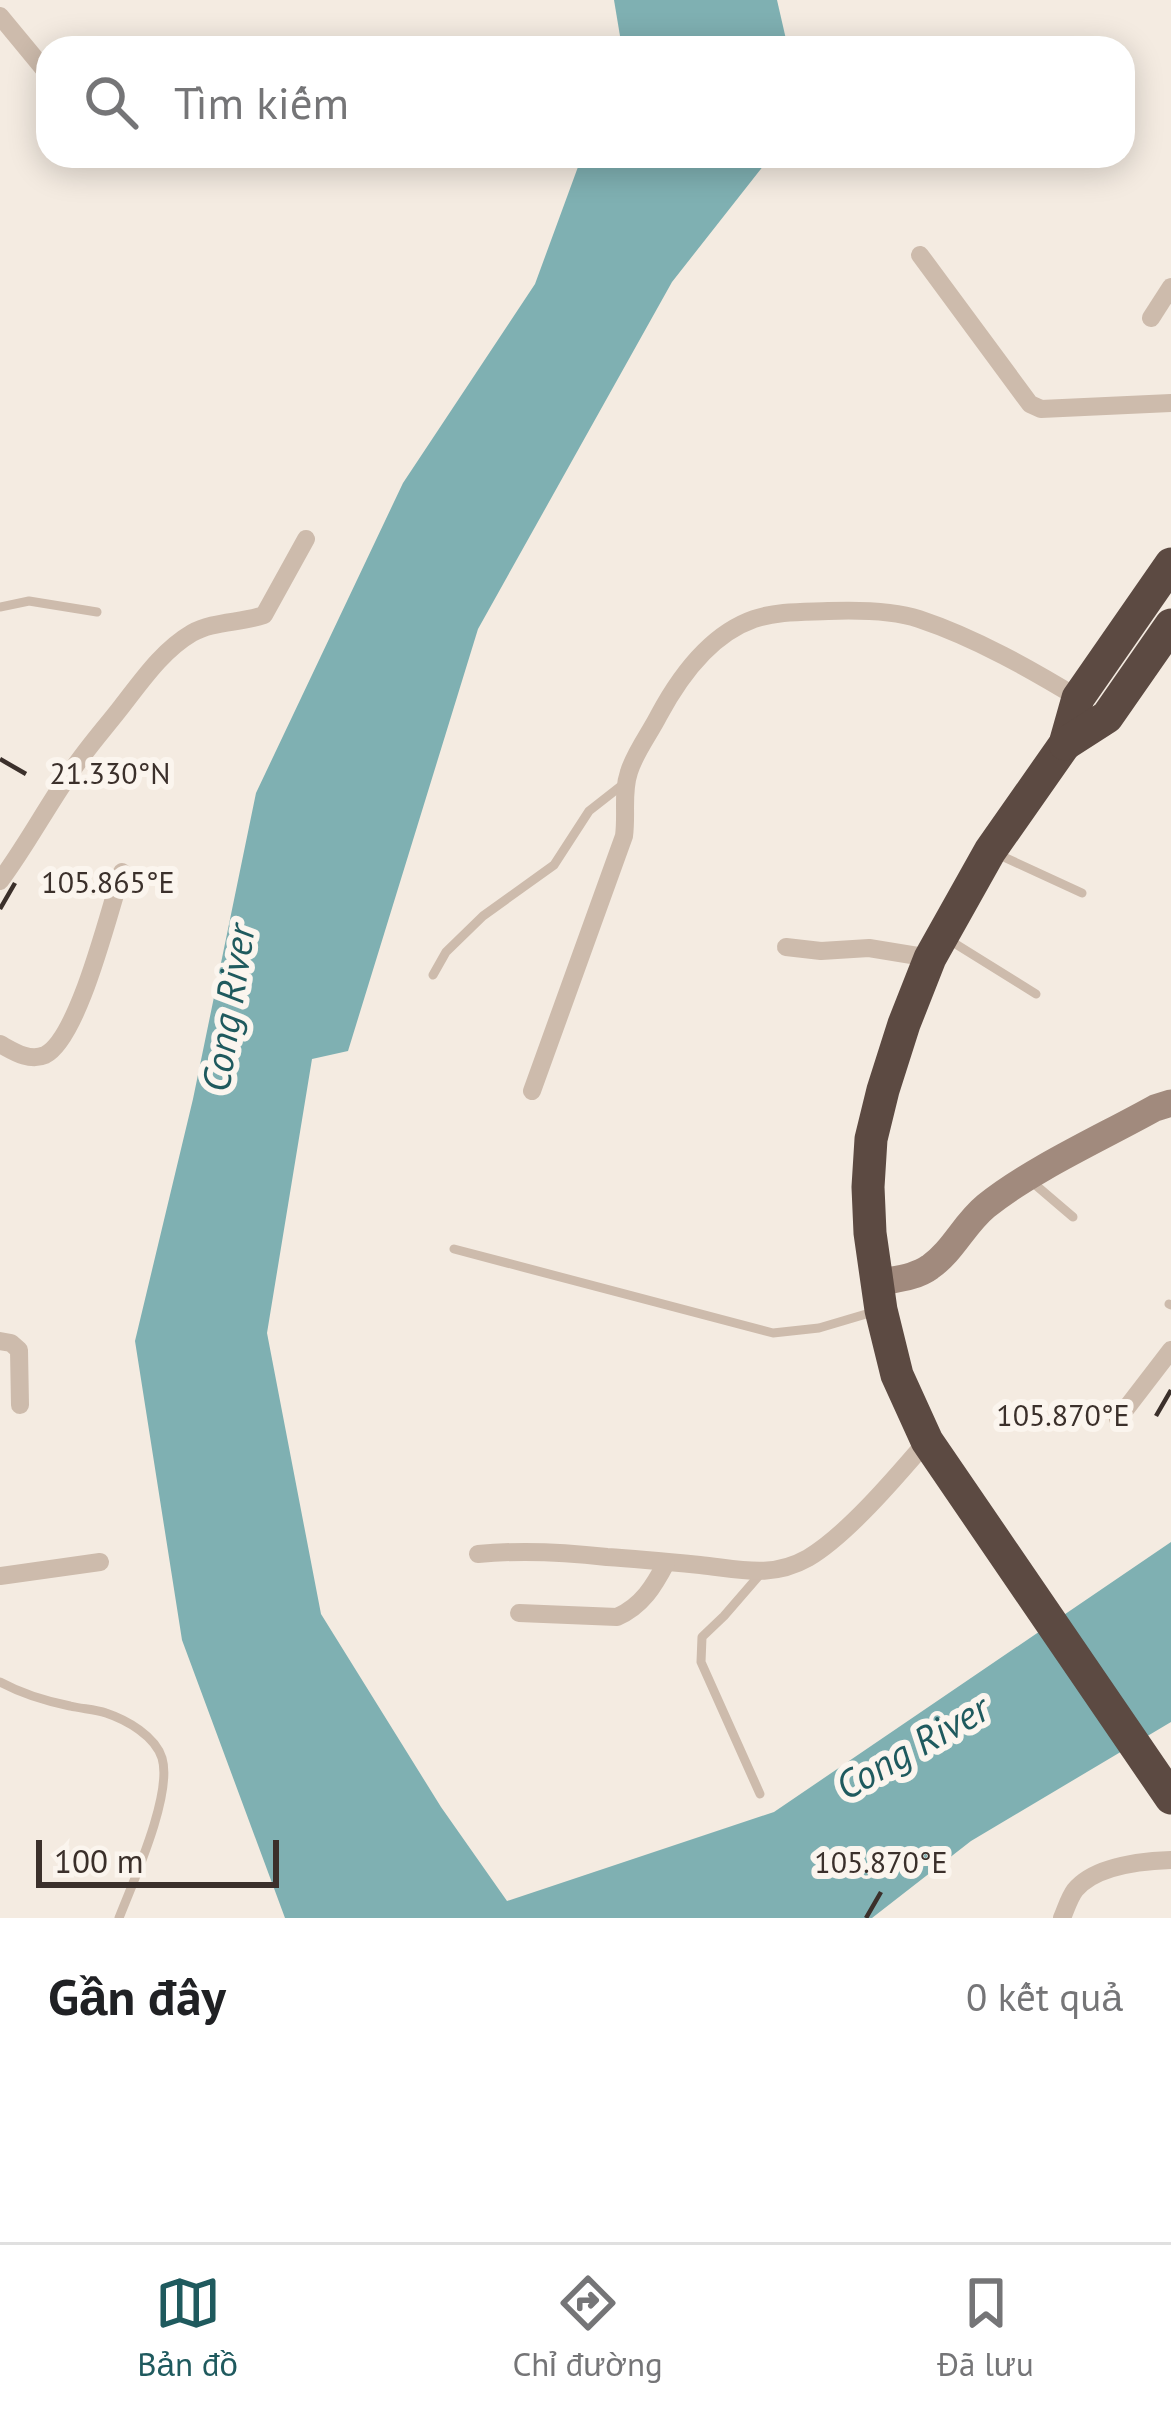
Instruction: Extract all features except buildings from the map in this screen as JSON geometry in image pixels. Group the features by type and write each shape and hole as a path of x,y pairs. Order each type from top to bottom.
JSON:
{"highway":[{"path":"1166,1790 927,1442 897,1375 879,1296 868,1187 872,1139 904,1024 936,946 990,851 1065,744 1078,698 1171,564"},
{"path":"1065,744 1107,717 1171,625"}],"main road":[{"path":"879,1296 928,1269 987,1205 1171,1103"}],"street":[{"path":"0,16 36,60"},
{"path":"920,255 1030,404 1041,409 1171,403"},
{"path":"1151,318 1171,287"},
{"path":"0,881 71,771 150,669 197,630 264,615 306,539"},
{"path":"532,1091 624,836 629,771 673,690 698,658 729,632 754,619 786,613 849,610 915,617 993,651 1107,717"},
{"path":"0,1044 33,1057 49,1052 59,1040 91,974 122,872"},
{"path":"787,947 820,951 936,946"},
{"path":"0,1341 19,1350 20,1405"},
{"path":"1118,1419 1171,1350"},
{"path":"478,1554 559,1553 763,1571 807,1558 827,1544 927,1442"},
{"path":"0,1576 100,1562"},
{"path":"519,1613 617,1617 642,1601 666,1563"},
{"path":"1062,1918 1071,1895 1084,1882 1134,1862 1171,1860"}],"lane":[{"path":"0,607 29,601 97,612"},
{"path":"433,975 446,952 483,916 554,865 589,811 628,780"},
{"path":"990,851 1082,893"},
{"path":"936,946 1036,994"},
{"path":"1028,1179 1073,1217"},
{"path":"454,1250 773,1333 819,1328 879,1296"},
{"path":"760,1794 701,1662 702,1637 763,1571"},
{"path":"0,1682 42,1700 105,1712 140,1731 161,1755 163,1791 119,1918"}],"water":[{"path":"614,0 777,0 785,36 620,36"},
{"name":"Cong River","path":"578,168 762,168 672,282 478,629 348,1051 312,1059 267,1333 321,1614 441,1807 507,1901 774,1812 1171,1542 1171,1722 971,1841 872,1918 285,1918 182,1640 135,1341 193,1099 256,793 403,483 535,284"}]}
